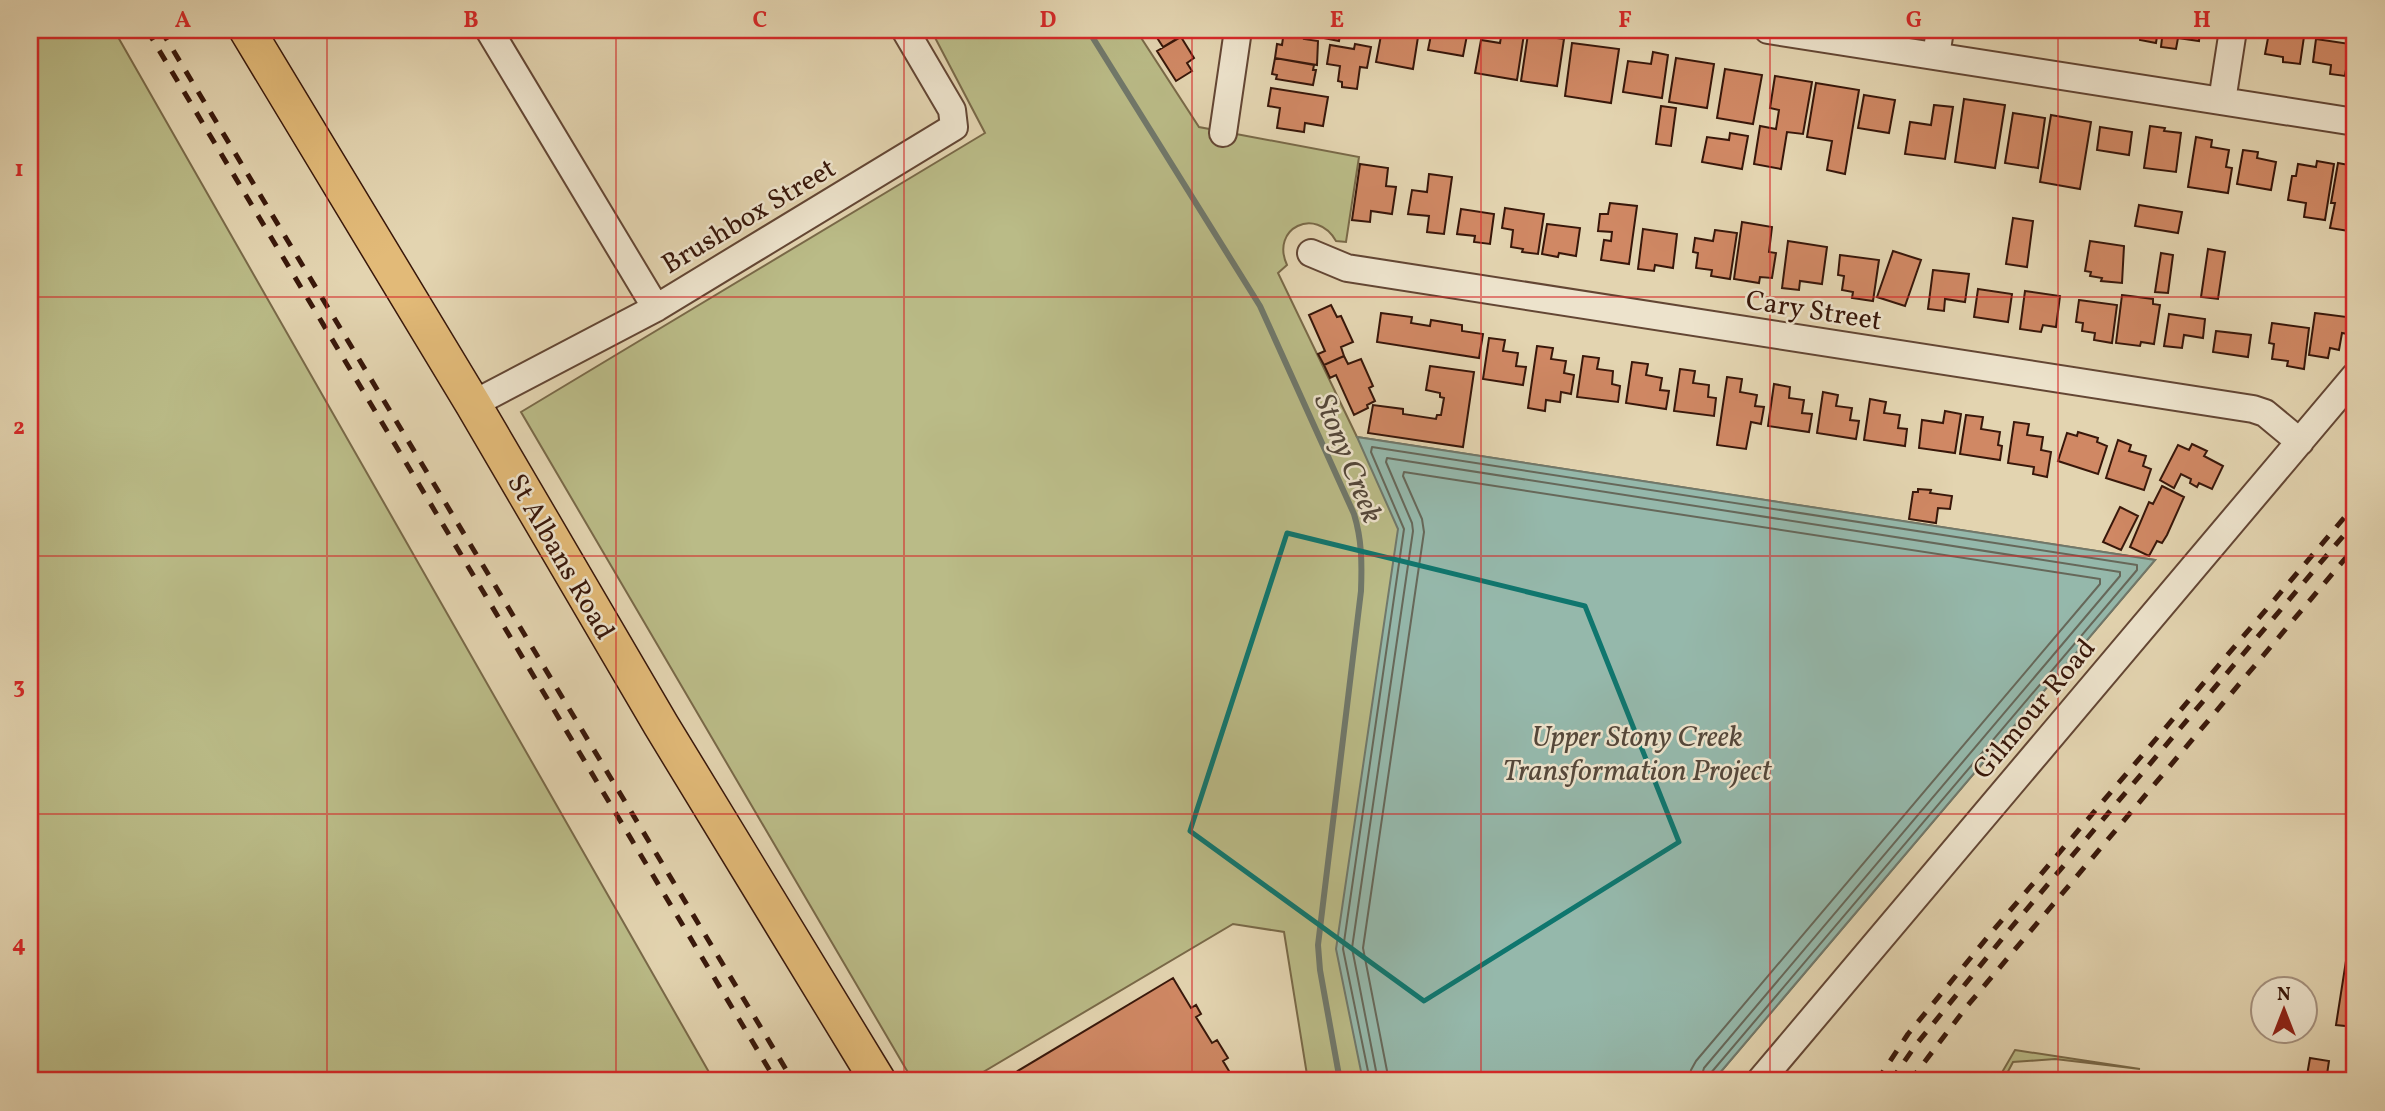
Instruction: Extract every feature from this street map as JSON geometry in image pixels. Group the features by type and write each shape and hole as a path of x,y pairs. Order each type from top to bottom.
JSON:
{"main road":[{"name":"St Albans Road","path":"247,30 654,713 878,1081"}],"street":[{"path":"489,30 656,308"},
{"name":"Brushbox Street","path":"472,404 656,308 954,127 952,110 905,30"},
{"path":"1223,133 1238,30"},
{"path":"1768,30 2355,122"},
{"path":"1936,56 1940,30"},
{"path":"2222,101 2233,30"},
{"name":"Cary Street","path":"1311,253 1347,268 2253,409 2265,413 2300,442"},
{"name":"Gilmour Road","path":"1760,1081 2355,376"}],"highlighted area":[{"path":"1287,533 1585,606 1679,842 1424,1001 1190,831"}],"green space":[{"path":"30,30 114,30 714,1081 30,1081"},
{"path":"931,30 1136,30 1199,127 1359,157 1346,242 1336,241 1327,230 1318,225 1307,223 1298,226 1290,232 1285,241 1283,252 1287,265 1278,273 1357,437 2155,560 1713,1081 1308,1081 1284,932 1233,924 968,1081 913,1081 521,412 985,133"},
{"path":"2015,1050 2140,1069 2055,1059 2013,1062 2003,1081 1997,1081"}],"water":[{"name":"Upper Stony Creek Transformation Project","path":"1357,437 2155,560 1713,1081 1363,1081 1336,949 1398,529"}],"building":[{"path":"1152,30 1184,30 1186,33 1163,47"},
{"path":"1284,30 1341,30 1339,41"},
{"path":"1382,30 1411,30 1410,36 1418,37 1413,69 1376,62"},
{"path":"1432,30 1468,30 1463,56 1428,50"},
{"path":"2122,30 2158,30 2156,43 2140,40 2140,34"},
{"path":"2163,30 2200,30 2199,41 2178,38 2176,49 2161,47"},
{"path":"2264,30 2305,30 2300,64 2283,62 2283,57 2265,54 2268,38 2263,37"},
{"path":"1284,31 1318,41 1317,65 1275,58 1277,44 1282,45"},
{"path":"1502,31 1524,34 1517,80 1475,73 1481,40 1500,43"},
{"path":"1528,34 1564,39 1557,86 1521,81"},
{"path":"1181,37 1194,58 1187,63 1192,71 1176,81 1157,51"},
{"path":"2316,39 2350,44 2345,76 2330,74 2331,65 2313,62"},
{"path":"1572,43 1619,49 1611,103 1565,96"},
{"path":"1355,44 1371,47 1367,68 1360,67 1357,89 1342,87 1342,82 1338,81 1340,66 1327,64 1330,45 1354,49"},
{"path":"1653,52 1668,55 1662,98 1623,92 1628,61 1651,64"},
{"path":"1275,58 1314,65 1313,70 1316,70 1313,85 1276,79 1277,75 1272,74"},
{"path":"1676,58 1714,64 1707,108 1669,102"},
{"path":"1725,69 1762,75 1753,124 1717,118"},
{"path":"1775,76 1812,82 1803,134 1787,132 1781,169 1754,164 1760,126 1776,129 1779,110 1770,108"},
{"path":"1816,83 1859,90 1845,174 1827,170 1832,141 1807,137"},
{"path":"1271,88 1328,97 1323,126 1305,123 1304,132 1277,128 1280,108 1268,106"},
{"path":"1864,95 1895,100 1889,133 1858,128"},
{"path":"1964,99 2005,105 1995,168 1955,162"},
{"path":"1934,105 1953,107 1945,159 1905,154 1910,122 1931,125"},
{"path":"1661,106 1676,108 1671,146 1656,144"},
{"path":"2013,113 2045,118 2038,168 2005,163"},
{"path":"2051,115 2091,122 2080,189 2040,182"},
{"path":"2150,126 2181,133 2176,172 2144,168"},
{"path":"2100,127 2132,132 2129,155 2097,150"},
{"path":"1730,133 1748,136 1742,169 1702,162 1707,137 1729,140"},
{"path":"2196,137 2212,140 2211,147 2229,150 2226,167 2232,168 2228,193 2188,187"},
{"path":"2243,150 2258,152 2257,158 2276,162 2271,190 2237,184"},
{"path":"2317,161 2334,164 2325,220 2304,217 2306,203 2288,200 2292,176 2296,176 2298,164 2316,167"},
{"path":"2338,163 2354,166 2352,178 2355,179 2355,232 2330,228"},
{"path":"1360,164 1388,168 1386,186 1396,187 1392,214 1371,211 1370,222 1352,220"},
{"path":"1429,174 1452,177 1444,234 1427,232 1429,216 1408,214 1412,190 1427,192"},
{"path":"1610,203 1637,206 1629,264 1601,260 1604,240 1611,241 1612,232 1598,231 1600,214 1608,214"},
{"path":"2139,205 2182,212 2178,233 2135,226"},
{"path":"1505,208 1544,214 1538,254 1511,247 1513,230 1502,228"},
{"path":"1461,209 1494,214 1490,244 1474,242 1475,236 1457,234"},
{"path":"2013,218 2033,221 2027,267 2006,264"},
{"path":"1742,222 1772,227 1769,252 1776,253 1772,278 1760,277 1759,283 1734,279"},
{"path":"1547,224 1580,228 1576,256 1542,254"},
{"path":"1643,229 1677,234 1673,268 1655,265 1654,271 1638,269"},
{"path":"1715,230 1737,233 1730,279 1711,276 1712,270 1696,268 1698,253 1693,252 1695,238 1713,241"},
{"path":"1788,241 1827,247 1822,284 1800,281 1799,290 1782,288"},
{"path":"2090,241 2124,246 2122,283 2101,281 2102,278 2090,276 2091,272 2085,271"},
{"path":"2208,249 2225,252 2218,299 2201,297"},
{"path":"1893,251 1921,260 1905,306 1877,297"},
{"path":"2161,253 2173,255 2168,293 2155,292"},
{"path":"1840,255 1879,260 1873,301 1852,298 1853,292 1842,290 1844,276 1838,275"},
{"path":"1933,270 1969,274 1965,302 1945,299 1944,311 1928,309"},
{"path":"1978,289 2012,294 2008,322 1974,317"},
{"path":"2025,291 2060,296 2056,327 2043,325 2041,332 2020,329"},
{"path":"2122,295 2153,299 2153,304 2160,305 2154,344 2141,342 2140,346 2116,343"},
{"path":"2079,300 2117,305 2112,343 2094,340 2095,333 2082,331 2083,323 2076,322"},
{"path":"1331,305 1337,317 1341,316 1353,342 1341,347 1344,356 1324,365 1318,354 1325,351 1309,315"},
{"path":"1381,313 1412,317 1411,323 1430,326 1431,320 1462,325 1462,331 1483,334 1479,358 1377,342"},
{"path":"2315,313 2355,318 2353,335 2342,333 2339,350 2330,348 2328,358 2309,355"},
{"path":"2169,314 2205,319 2203,338 2184,335 2182,348 2164,346"},
{"path":"2272,323 2309,328 2304,369 2287,366 2288,361 2272,359 2274,344 2269,343"},
{"path":"2216,331 2251,335 2248,357 2213,352"},
{"path":"1489,338 1505,340 1503,351 1518,353 1516,366 1526,367 1523,385 1483,379"},
{"path":"1537,346 1553,348 1551,359 1566,361 1564,373 1574,375 1571,394 1561,392 1560,402 1546,400 1545,411 1528,408"},
{"path":"1344,356 1348,364 1361,359 1373,386 1369,388 1375,401 1354,415 1336,375 1330,378 1324,365"},
{"path":"1583,356 1599,358 1597,369 1613,371 1612,384 1620,386 1618,402 1577,397"},
{"path":"1632,362 1648,364 1646,375 1662,378 1660,390 1669,391 1666,409 1626,403"},
{"path":"1430,366 1474,372 1463,447 1368,433 1373,405 1403,409 1403,414 1436,419 1437,415 1441,415 1444,398 1440,397 1440,393 1426,390"},
{"path":"1680,369 1695,371 1693,383 1709,385 1708,397 1716,398 1714,416 1674,411"},
{"path":"1727,377 1742,379 1740,392 1757,395 1755,406 1764,407 1761,424 1751,422 1746,449 1717,445"},
{"path":"1774,384 1790,387 1789,398 1804,400 1802,413 1812,414 1809,432 1768,426"},
{"path":"1823,392 1838,395 1836,406 1852,408 1850,420 1859,421 1856,439 1817,433"},
{"path":"1870,399 1886,402 1884,413 1900,415 1898,428 1907,429 1905,446 1864,440"},
{"path":"1945,411 1961,414 1955,453 1919,448 1922,420 1943,423"},
{"path":"1966,415 1983,417 1981,429 2000,432 2000,460 1960,454"},
{"path":"2014,422 2029,424 2027,435 2043,437 2041,450 2051,452 2047,477 2033,474 2034,467 2008,463"},
{"path":"2078,432 2098,438 2097,442 2107,446 2098,474 2058,461 2067,433 2077,436"},
{"path":"2118,440 2131,445 2129,451 2146,456 2143,466 2151,469 2144,490 2106,478"},
{"path":"2192,444 2207,451 2204,456 2223,466 2212,489 2199,483 2197,487 2190,483 2191,479 2181,474 2174,488 2160,480 2178,445 2189,450"},
{"path":"2162,486 2184,497 2167,535 2162,543 2157,541 2149,556 2130,547 2149,502 2153,504"},
{"path":"1918,489 1952,496 1950,509 1938,508 1936,523 1909,519 1913,492 1918,492"},
{"path":"2120,507 2138,516 2121,550 2103,542"},
{"path":"2353,916 2355,917 2355,1027 2336,1025"},
{"path":"1173,978 1191,1008 1196,1005 1201,1014 1196,1017 1212,1043 1217,1040 1228,1058 1223,1061 1235,1081 1001,1081"},
{"path":"2310,1058 2329,1061 2326,1081 2306,1081"}],"waterway":[{"name":"Stony Creek","path":"1088,30 1260,306 1357,524 1361,552 1361,591 1318,945 1340,1081"}],"railway":[{"path":"147,30 776,1081"},
{"path":"161,30 793,1081"},
{"path":"1877,1081 1908,1034 1991,933 2355,505"},
{"path":"1891,1081 1915,1046 2010,929 2355,522"},
{"path":"1910,1081 1968,1005 2355,547"}]}
